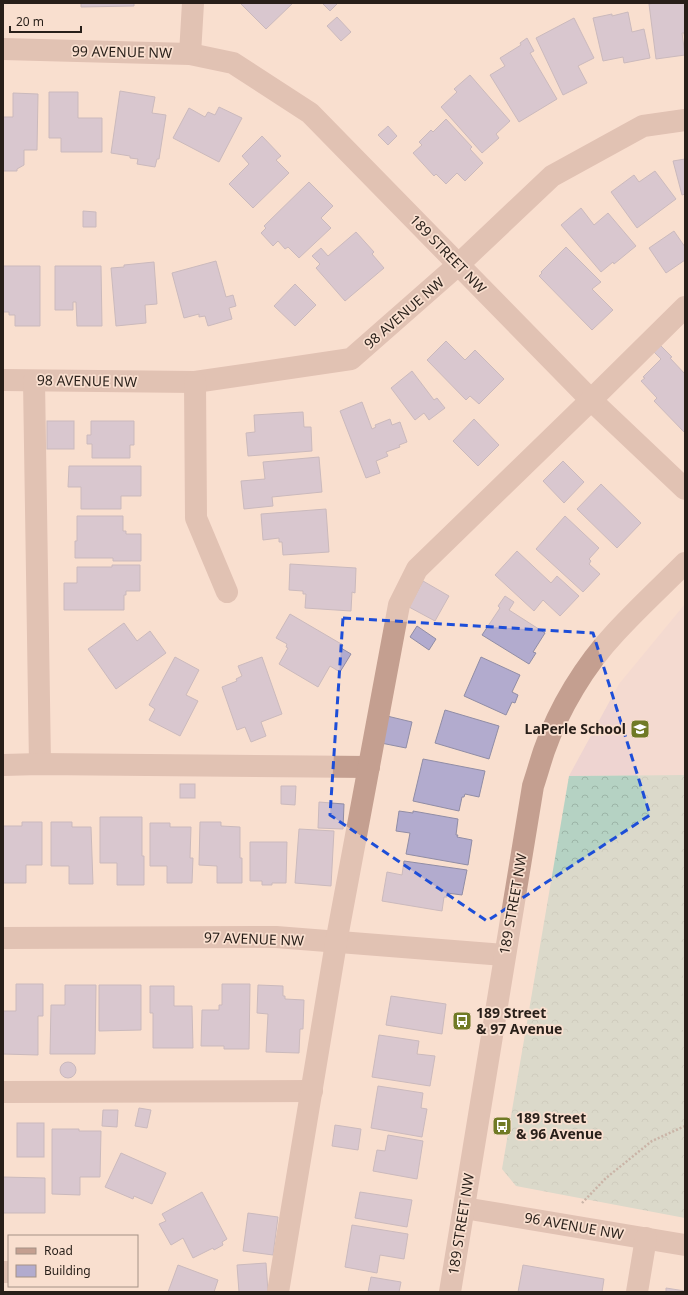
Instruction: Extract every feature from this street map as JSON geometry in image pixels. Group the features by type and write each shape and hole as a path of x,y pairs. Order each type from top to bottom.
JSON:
{"street":[{"name":"99 AVENUE NW","path":"3,50 190,54 193,3"},
{"name":"189 STREET NW","path":"190,54 233,63 310,113 591,400 685,489"},
{"name":"98 AVENUE NW","path":"3,380 195,382 351,359 458,265 552,176 643,126 685,120"},
{"path":"278,1292 336,943 399,605 417,569 685,308"},
{"path":"34,380 40,764"},
{"path":"195,382 196,518 227,592"},
{"name":"189 STREET NW","path":"450,1292 504,955 533,786 544,750 559,716 591,664 615,633 685,563"},
{"path":"3,765 40,764 369,767"},
{"name":"97 AVENUE NW","path":"3,938 276,937 336,943 504,955"},
{"path":"3,1092 312,1091"},
{"name":"96 AVENUE NW","path":"464,1208 685,1245"},
{"path":"637,1292 646,1238"}],"path":[{"path":"582,1204 606,1178 652,1142 685,1126"}],"highlighted area":[{"path":"343,618 593,633 650,815 487,921 330,815"}],"shaded area":[{"name":"LaPerle School","path":"685,604 685,775 569,776 619,684"}],"green space":[{"path":"685,775 685,1218 516,1186 502,1169 569,776"},
{"path":"685,880 685,1030 682,1030"}],"building":[{"path":"81,3 134,3 134,6 81,7"},
{"path":"240,3 293,3 266,29"},
{"path":"322,3 336,3 337,4 330,11"},
{"path":"685,3 685,41 684,33 682,33 685,55 656,59 649,4"},
{"path":"628,12 632,32 644,29 650,58 624,63 623,57 603,61 593,18 612,14 612,16"},
{"path":"337,17 351,32 341,41 327,26"},
{"path":"574,18 594,58 578,66 587,83 563,95 536,38"},
{"path":"527,38 534,51 530,53 557,99 519,122 490,75 505,66 500,58 521,45 520,43"},
{"path":"470,75 510,121 496,134 499,138 482,153 441,107 457,92 454,89"},
{"path":"120,91 155,97 152,113 166,115 159,159 157,159 155,167 137,164 138,159 130,158 130,156 111,153"},
{"path":"49,92 78,92 78,118 102,118 102,152 61,152 61,138 49,138"},
{"path":"13,93 38,94 37,150 24,150 24,165 17,169 17,171 3,171 3,117 13,117"},
{"path":"219,107 242,118 219,162 173,138 189,108 205,117 208,112 215,115"},
{"path":"446,119 472,147 470,149 483,163 465,181 457,173 446,184 436,174 434,176 413,153 422,145 419,142 431,130 433,132"},
{"path":"388,126 397,136 388,145 378,135"},
{"path":"262,136 281,156 276,160 289,173 253,208 229,184 249,164 242,156"},
{"path":"685,159 685,194 682,195 673,161"},
{"path":"655,171 676,199 637,228 611,192 634,175 639,182"},
{"path":"309,182 333,206 321,218 331,228 299,258 288,247 285,249 278,241 273,246 261,233 266,228 264,226"},
{"path":"581,208 594,225 608,213 636,246 614,264 613,262 601,272 561,225"},
{"path":"83,211 96,212 96,227 83,227"},
{"path":"674,231 685,247 685,260 666,273 649,248"},
{"path":"356,232 374,252 372,254 384,268 345,301 316,268 320,264 312,256 321,248 328,256"},
{"path":"566,247 601,282 592,289 613,310 592,330 539,276 542,273 541,272"},
{"path":"216,261 226,297 233,295 236,306 229,308 232,319 208,326 205,316 199,317 199,314 184,318 172,273"},
{"path":"154,262 157,304 145,305 146,323 116,326 111,268"},
{"path":"3,266 40,266 40,326 15,326 15,315 9,315 9,312 3,312"},
{"path":"55,266 101,266 102,326 77,326 76,302 73,302 73,310 55,310"},
{"path":"295,284 316,305 295,326 274,306"},
{"path":"446,341 465,360 475,350 504,379 479,404 470,396 466,400 427,360"},
{"path":"660,345 672,357 670,358 685,374 685,433 654,401 657,398 641,381 645,378 643,377 661,359 653,351"},
{"path":"412,371 434,400 437,398 445,408 429,420 424,413 415,420 391,388"},
{"path":"362,402 372,429 376,427 375,425 390,419 392,425 400,422 407,442 399,445 400,447 386,452 388,456 376,461 380,473 366,478 340,411"},
{"path":"303,412 304,427 311,427 312,451 248,456 246,433 255,432 254,415"},
{"path":"474,419 499,445 478,466 453,441"},
{"path":"47,421 74,421 74,449 47,449"},
{"path":"91,421 134,421 134,445 130,445 130,458 92,458 92,444 87,444 87,435 91,435"},
{"path":"319,457 322,492 272,497 273,506 244,509 241,481 265,479 263,462"},
{"path":"563,461 584,482 564,503 543,481"},
{"path":"69,466 141,466 141,496 121,496 121,509 81,509 81,487 68,487"},
{"path":"601,484 641,523 617,548 577,509"},
{"path":"326,509 329,552 283,555 282,542 279,542 279,538 263,540 261,514"},
{"path":"77,516 123,516 123,531 126,531 126,534 141,534 141,561 113,561 113,558 75,558"},
{"path":"565,516 599,548 589,559 591,561 589,564 600,574 583,592 536,549"},
{"path":"517,551 551,583 557,576 579,596 560,616 543,600 534,611 495,575"},
{"path":"290,564 356,568 355,593 352,592 351,611 305,608 306,594 303,594 303,591 289,590"},
{"path":"112,565 140,565 140,591 126,591 126,595 124,595 124,610 64,610 64,583 77,583 77,567 112,567"},
{"path":"423,581 449,596 435,621 409,607"},
{"path":"505,596 514,602 509,610 545,633 533,652 536,653 529,664 482,635 500,608 498,606"},
{"path":"290,614 343,645 341,648 351,654 340,672 330,666 318,687 279,664 288,648 286,647 287,644 276,638"},
{"path":"124,623 137,641 150,631 166,653 116,689 88,649"},
{"path":"417,626 436,639 429,650 410,637"},
{"path":"175,657 199,670 186,695 198,701 180,736 149,720 155,709 149,705"},
{"path":"262,657 282,714 261,722 266,736 251,742 245,727 237,730 222,687 237,681 236,679 242,676 238,666"},
{"path":"481,657 520,675 512,692 518,695 515,703 512,702 506,715 464,696"},
{"path":"445,710 499,726 489,759 435,743"},
{"path":"387,716 412,722 406,748 381,743"},
{"path":"423,759 485,771 479,797 465,794 464,797 462,797 459,811 413,801"},
{"path":"180,784 195,784 195,798 180,798"},
{"path":"281,786 296,786 295,805 281,804"},
{"path":"319,802 344,804 343,829 318,828"},
{"path":"399,811 413,813 413,811 458,819 457,837 472,840 468,865 406,854 410,833 396,831"},
{"path":"100,817 142,817 144,885 117,885 117,863 100,863"},
{"path":"22,822 42,822 42,865 26,865 26,883 3,883 3,826 22,826"},
{"path":"51,822 72,822 72,827 91,827 93,884 69,884 69,866 51,866"},
{"path":"200,822 221,822 221,826 240,827 242,883 217,883 217,866 199,865"},
{"path":"150,823 170,823 170,827 191,827 190,858 193,858 192,883 167,883 167,866 150,866"},
{"path":"299,829 334,831 331,886 295,883"},
{"path":"250,842 287,842 286,883 262,885 262,881 250,881"},
{"path":"404,861 467,870 462,895 447,893 447,897 444,897 442,911 382,901 387,872 402,875"},
{"path":"16,984 43,984 43,1016 38,1016 38,1055 3,1054 3,1011 16,1011"},
{"path":"222,984 250,984 249,1049 224,1049 224,1046 201,1046 202,1010 219,1010 219,1005 222,1005"},
{"path":"65,985 96,985 95,1054 50,1054 51,1005 65,1005"},
{"path":"99,985 141,985 141,1030 99,1031"},
{"path":"258,985 283,986 283,996 285,996 285,999 304,1000 303,1029 300,1029 299,1053 266,1052 268,1014 257,1013"},
{"path":"150,986 174,986 174,1006 192,1006 193,1048 153,1048 153,1013 150,1013"},
{"path":"391,996 446,1004 442,1034 386,1025"},
{"path":"379,1035 419,1041 417,1054 435,1056 430,1086 372,1077"},
{"path":"68,1062 74,1064 76,1070 74,1076 68,1078 62,1076 60,1070 62,1064"},
{"path":"378,1086 423,1093 421,1108 427,1109 422,1137 371,1128"},
{"path":"139,1108 151,1110 147,1128 135,1126"},
{"path":"103,1110 118,1110 117,1127 102,1126"},
{"path":"17,1123 44,1123 44,1157 17,1157"},
{"path":"335,1125 361,1129 358,1150 332,1146"},
{"path":"52,1129 101,1131 100,1177 80,1177 80,1195 52,1194"},
{"path":"388,1135 423,1141 417,1179 373,1171 377,1150 385,1151"},
{"path":"121,1153 166,1173 152,1204 134,1196 133,1199 105,1187"},
{"path":"3,1177 45,1178 45,1213 3,1213"},
{"path":"202,1192 227,1239 222,1242 223,1245 214,1250 213,1248 193,1258 183,1238 171,1245 159,1224 166,1221 162,1214"},
{"path":"360,1192 412,1200 407,1227 355,1218"},
{"path":"248,1213 278,1217 273,1255 243,1251"},
{"path":"352,1225 408,1234 404,1259 380,1255 377,1273 345,1267"},
{"path":"266,1263 268,1292 239,1292 237,1265"},
{"path":"178,1265 218,1280 214,1292 168,1292"},
{"path":"523,1265 604,1279 602,1292 518,1292"},
{"path":"371,1277 401,1282 399,1292 368,1292"},
{"path":"666,1288 685,1291 685,1292 666,1292"}],"place":[{"name":"LaPerle School","path":"640,729"},
{"name":"189 Street & 97 Avenue","path":"462,1021"},
{"name":"189 Street & 96 Avenue","path":"502,1126"}]}
